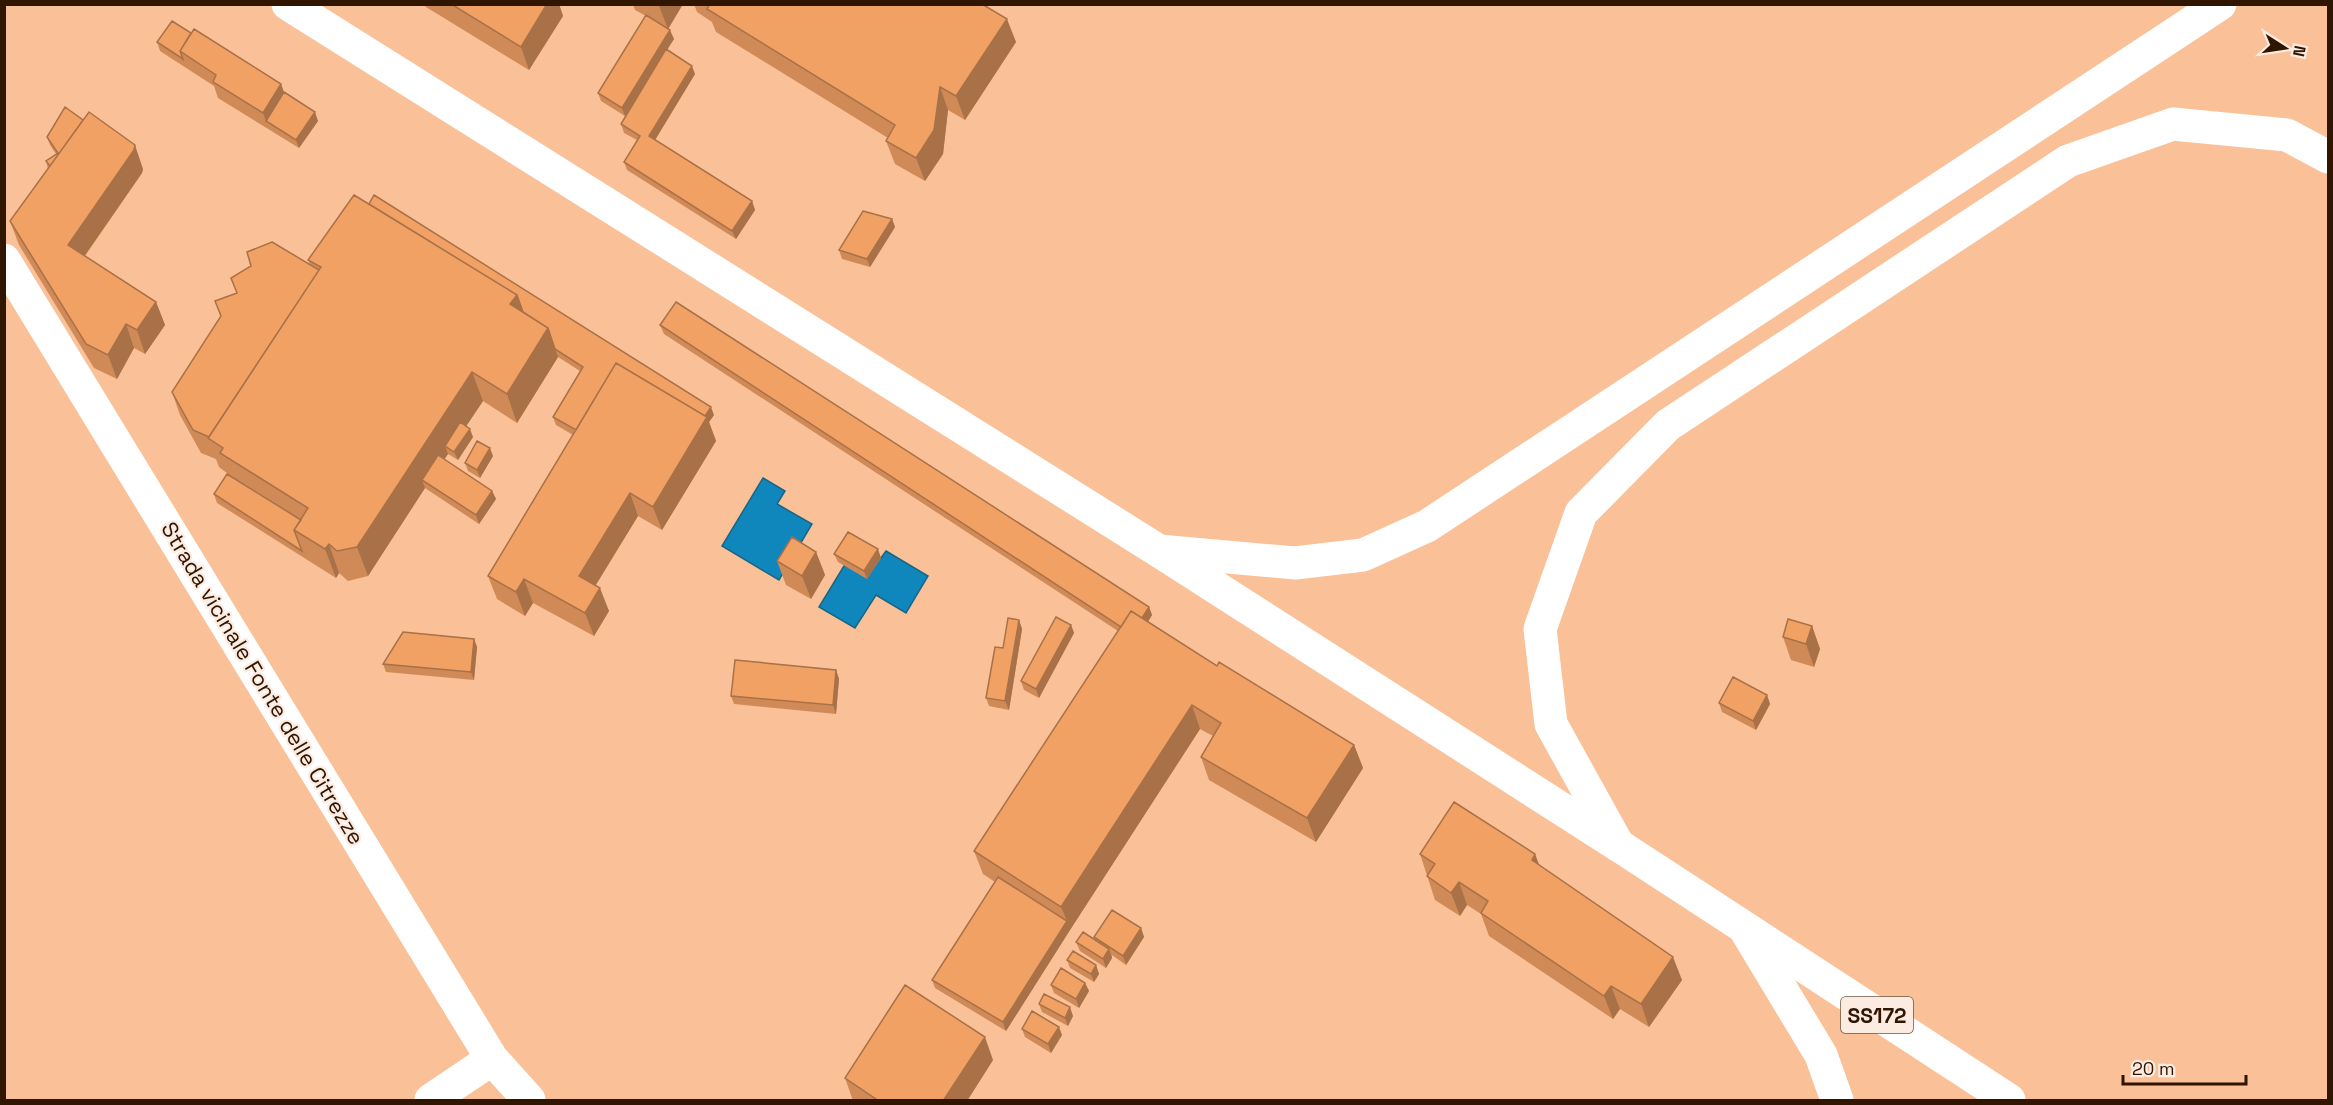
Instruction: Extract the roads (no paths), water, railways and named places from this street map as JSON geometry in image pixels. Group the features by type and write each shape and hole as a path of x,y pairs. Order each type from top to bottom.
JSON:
{"main road":[{"name":"SS172","path":"288,4 1159,551 1618,845 2008,1101"},
{"path":"1159,551 1295,563 1363,555 1427,526 2220,4"},
{"path":"1618,845 1551,724 1540,629 1581,513 1668,425 2068,161 2173,124 2287,135 2328,157"},
{"name":"Strada vicinale Fonte delle Citrezze","path":"4,260 492,1059 529,1101"},
{"path":"1745,929 1821,1055 1837,1101"},
{"path":"431,1101 492,1059"}],"water":[{"path":"763,478 785,491 777,504 812,524 779,580 722,546"},
{"path":"886,551 928,576 906,613 876,595 855,628 819,607 844,566 881,558"}]}
